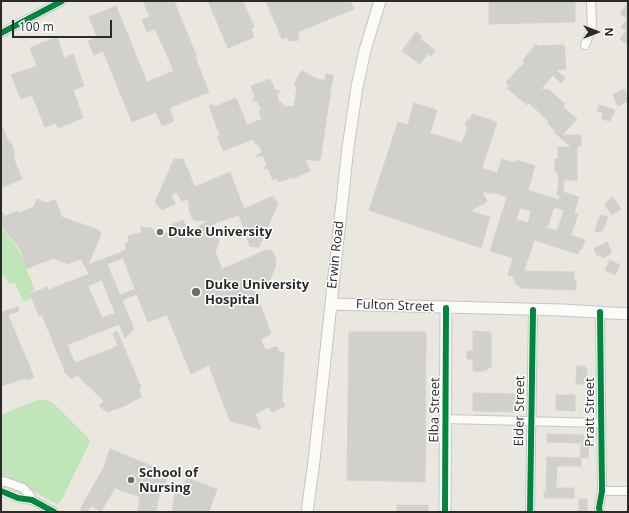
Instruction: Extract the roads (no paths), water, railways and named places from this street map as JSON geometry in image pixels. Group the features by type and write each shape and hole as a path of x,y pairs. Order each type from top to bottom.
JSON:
{"main road":[{"name":"Erwin Road","path":"307,512 346,164 357,87 365,50 380,1"},
{"name":"Fulton Street","path":"331,304 628,314"},
{"name":"Elba Street","path":"445,512 446,308"}],"street":[{"path":"1,33 62,1"},
{"path":"585,45 592,27 591,1"},
{"name":"Elder Street","path":"530,512 533,310"},
{"name":"Pratt Street","path":"600,312 602,491 600,512"},
{"path":"446,419 601,422"},
{"path":"1,482 6,482 23,488 32,500"},
{"path":"1,491 18,498 32,500 54,512"},
{"path":"602,491 628,491"}],"place":[{"name":"Duke University","path":"160,232"},
{"name":"Duke University Hospital","path":"196,292"},
{"name":"School of Nursing","path":"131,480"}]}
